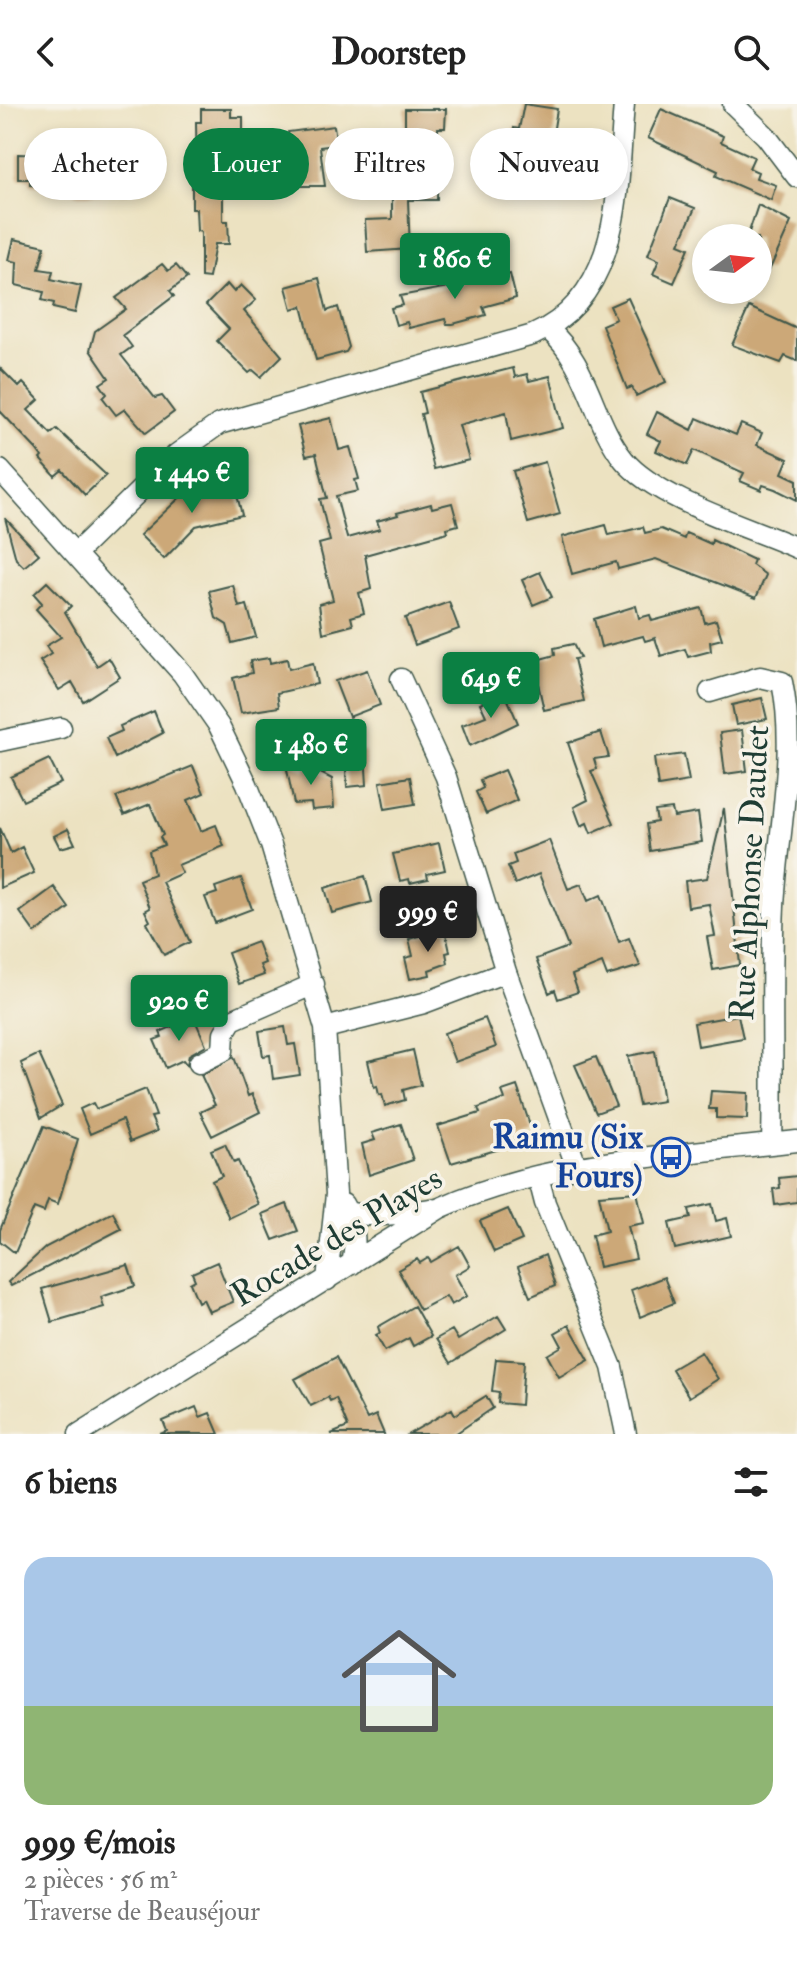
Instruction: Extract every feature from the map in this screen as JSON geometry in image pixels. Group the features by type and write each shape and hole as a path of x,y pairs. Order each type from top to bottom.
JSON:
{"street":[{"path":"76,553 177,454 219,424 548,329 581,300 605,257 612,232 624,104"},
{"path":"733,104 766,136 797,177"},
{"path":"548,329 579,366 623,458 646,483 797,548"},
{"path":"0,470 182,673 219,726 247,784 271,845 325,1028 340,1209 346,1248 358,1257"},
{"name":"Rue Alphonse Daudet","path":"710,692 760,677 782,682 789,704 784,830 774,904 772,1144"},
{"path":"401,679 446,777 506,972 577,1168"},
{"path":"0,741 61,728"},
{"path":"325,1028 424,1003 506,972"},
{"path":"199,1063 223,1051 224,1033 232,1020 314,984"},
{"name":"Rocade des Playes","path":"79,1434 440,1208 500,1184 577,1168 797,1141"},
{"path":"538,1176 545,1203 612,1367 626,1434"},
{"path":"340,1209 366,1216 387,1216 440,1208"},
{"path":"327,1280 340,1209"}],"building":[{"path":"524,104 557,109 554,128 519,128"},
{"path":"201,109 231,109 231,117 243,117 243,128 196,128 196,122 201,122"},
{"path":"405,109 446,109 445,128 405,128"},
{"path":"661,109 723,136 721,142 754,157 749,168 758,172 756,178 776,185 771,200 716,176 718,171 648,138"},
{"path":"334,126 325,128 325,146 320,147 325,186 309,186 309,129"},
{"path":"18,154 24,154 24,179 18,179"},
{"path":"670,198 695,208 679,244 689,248 674,283 653,274 659,260 648,255"},
{"path":"192,200 223,200 223,221 228,221 229,244 215,244 209,278 201,277 201,232 197,231 196,209 192,209"},
{"path":"392,200 408,200 410,249 367,252 365,220 392,219"},
{"path":"758,205 791,222 772,264 772,224 752,224"},
{"path":"14,239 45,246 39,269 53,271 51,279 81,286 75,313 53,308 54,303 42,300 44,292 16,285 17,262 9,260"},
{"path":"162,264 168,271 176,265 187,278 170,291 174,296 123,335 132,347 121,355 155,398 162,396 174,412 146,433 125,409 116,415 103,398 107,394 100,384 109,378 90,350 95,331 126,309 116,298"},
{"path":"496,269 498,277 510,274 516,298 483,307 486,315 453,324 447,324 445,319 409,328 407,322 396,325 391,308 403,305 400,296 465,284 464,279"},
{"path":"319,278 327,311 338,307 349,347 346,352 316,360 302,306 292,309 286,287"},
{"path":"227,284 234,292 241,285 256,300 244,311 282,356 261,377 253,370 249,373 217,341 229,329 206,305"},
{"path":"628,298 666,382 636,396 632,387 627,389 602,325 616,319 610,306"},
{"path":"749,307 797,329 797,361 785,356 781,363 732,345"},
{"path":"0,368 19,387 23,383 39,400 28,410 51,434 57,429 106,475 85,495 62,470 55,476 40,459 42,457 36,449 0,411"},
{"path":"513,368 515,377 527,374 529,381 550,376 563,428 511,441 506,412 459,425 469,460 434,469 421,414 425,413 420,392"},
{"path":"657,412 692,430 697,418 736,435 741,424 762,433 757,445 788,459 782,473 797,480 797,500 763,485 761,490 740,481 744,473 694,450 687,465 656,451 661,441 647,434"},
{"path":"331,418 339,450 350,447 359,479 355,480 358,491 336,496 347,538 380,529 377,521 431,504 432,508 452,503 458,525 447,528 448,532 365,555 371,589 359,593 364,613 351,617 353,625 323,633 319,604 333,600 319,544 330,541 320,499 327,498 316,454 306,456 298,426"},
{"path":"545,462 560,514 528,523 513,471"},
{"path":"233,479 242,515 196,526 164,559 140,535 189,489"},
{"path":"5,518 39,554 24,567 16,559"},
{"path":"606,525 609,535 643,527 645,533 661,529 684,539 686,533 711,544 712,540 754,560 752,565 766,575 756,598 656,559 618,569 616,562 572,574 562,537"},
{"path":"540,572 552,597 533,605 522,580"},
{"path":"47,582 71,606 65,612 97,666 109,658 120,677 83,701 72,682 59,690 40,661 51,654 46,646 61,637 36,609 42,603 34,594"},
{"path":"233,585 239,607 247,605 256,637 232,643 227,625 216,618 209,591"},
{"path":"449,602 459,629 415,645 405,618"},
{"path":"636,606 639,618 650,615 652,621 701,608 705,623 716,620 722,639 710,642 711,651 688,657 685,649 661,656 655,638 645,641 643,636 601,647 594,619"},
{"path":"573,644 580,658 574,659 584,701 544,710 533,661 555,655 554,648"},
{"path":"269,658 270,663 287,659 289,669 313,663 317,684 277,693 279,707 241,713 233,678 252,673 250,661"},
{"path":"367,670 380,705 349,717 335,681"},
{"path":"505,693 518,723 470,746 462,725 486,716 480,703"},
{"path":"762,698 767,719 736,725 732,705"},
{"path":"154,711 163,733 115,758 106,738 122,731 120,726"},
{"path":"742,730 747,771 725,774 720,733"},
{"path":"601,732 609,757 594,759 597,769 591,771 614,823 591,833 587,823 581,826 574,807 588,800 568,743"},
{"path":"365,751 367,785 347,787 345,752"},
{"path":"684,754 689,781 658,786 654,758"},
{"path":"49,759 61,783 23,801 11,777"},
{"path":"285,760 305,771 307,766 332,779 334,808 312,810 311,803 294,804"},
{"path":"193,766 204,793 188,800 201,831 216,825 224,846 178,865 182,873 162,882 190,942 164,955 147,923 150,921 145,911 150,908 139,880 154,874 149,851 164,845 160,837 163,835 150,804 124,815 116,797"},
{"path":"504,770 517,800 486,814 476,792 483,788 480,780"},
{"path":"410,777 415,804 385,809 380,782"},
{"path":"724,808 740,965 713,970 707,937 715,936 709,904 688,907 685,881 707,878"},
{"path":"672,809 674,817 698,813 702,842 650,851 646,824 657,822 655,811"},
{"path":"0,828 11,853 22,847 34,873 0,888"},
{"path":"68,829 75,844 60,848 54,836"},
{"path":"549,840 568,889 581,884 588,901 601,895 619,942 629,938 640,966 607,976 602,963 572,975 578,992 558,999 555,990 549,993 536,959 568,947 539,874 515,884 508,866 516,863 513,854"},
{"path":"439,843 445,870 427,874 428,879 410,883 409,879 400,881 393,854"},
{"path":"365,876 372,902 332,913 325,888"},
{"path":"241,878 252,909 215,923 205,897 217,893 215,887"},
{"path":"54,887 69,908 35,933 20,912"},
{"path":"445,929 450,952 446,953 448,963 429,970 430,975 410,979 405,958 413,956 409,939"},
{"path":"257,942 265,963 260,965 264,975 239,984 228,953"},
{"path":"738,1015 743,1038 698,1046 694,1023"},
{"path":"485,1018 496,1047 455,1062 444,1033"},
{"path":"185,1021 187,1026 196,1022 206,1045 189,1055 187,1065 183,1060 166,1068 154,1040 162,1037 160,1032"},
{"path":"285,1027 288,1045 295,1044 300,1075 273,1079 270,1055 263,1056 259,1031"},
{"path":"413,1050 421,1085 403,1090 405,1100 385,1106 382,1094 379,1095 377,1086 374,1087 368,1061"},
{"path":"655,1051 663,1101 639,1105 628,1056"},
{"path":"39,1054 62,1105 41,1118 21,1063"},
{"path":"234,1057 248,1096 252,1094 260,1112 212,1136 200,1112 215,1105 201,1075"},
{"path":"596,1057 616,1106 596,1113 575,1065"},
{"path":"517,1086 533,1134 502,1144 503,1148 451,1163 438,1126 480,1113 478,1108 505,1099 502,1091"},
{"path":"146,1089 156,1116 151,1117 157,1131 130,1142 122,1120 90,1134 80,1109 93,1103 96,1109"},
{"path":"711,1091 748,1093 747,1119 716,1118 716,1109 709,1109"},
{"path":"401,1124 413,1160 369,1175 362,1144 375,1140 372,1133"},
{"path":"44,1126 78,1139 58,1204 48,1200 44,1212 34,1208 15,1253 0,1241 0,1230"},
{"path":"225,1144 234,1163 238,1161 258,1204 229,1218 212,1181 222,1176 211,1150"},
{"path":"797,1176 797,1202 775,1205 773,1189 780,1188 779,1178"},
{"path":"637,1192 644,1223 628,1226 636,1259 599,1267 592,1235 607,1231 599,1195"},
{"path":"287,1204 298,1231 273,1240 262,1214"},
{"path":"712,1204 716,1221 727,1218 731,1236 675,1249 669,1223 691,1218 689,1209"},
{"path":"508,1209 522,1240 494,1252 480,1221"},
{"path":"113,1212 121,1229 11,1286 8,1282 46,1247"},
{"path":"459,1246 470,1266 455,1275 467,1296 451,1305 446,1296 420,1310 398,1270 417,1259 420,1263 428,1258 431,1262"},
{"path":"545,1255 555,1286 530,1297 518,1267"},
{"path":"217,1262 233,1302 209,1312 203,1299 198,1302 190,1283 195,1280 192,1273"},
{"path":"128,1265 135,1286 101,1297 104,1307 52,1322 42,1289"},
{"path":"664,1277 674,1303 640,1317 631,1290"},
{"path":"414,1306 431,1336 413,1346 409,1338 385,1351 376,1335 380,1333 378,1327"},
{"path":"498,1316 506,1329 451,1363 436,1339 452,1330 458,1340"},
{"path":"569,1325 589,1360 559,1377 547,1355 562,1346 555,1333"},
{"path":"701,1352 718,1379 689,1397 672,1369"},
{"path":"336,1357 367,1419 376,1415 384,1434 331,1434 348,1427 336,1398 330,1401 328,1397 311,1406 295,1379"},
{"path":"496,1359 524,1361 521,1405 498,1403 499,1392 492,1391"},
{"path":"486,1396 493,1408 455,1434 409,1434 452,1409 455,1415"},
{"path":"196,1407 200,1417 210,1413 219,1434 160,1434 167,1431 163,1421"}],"place":[{"name":"Raimu (Six Fours)","path":"671,1157"}]}
